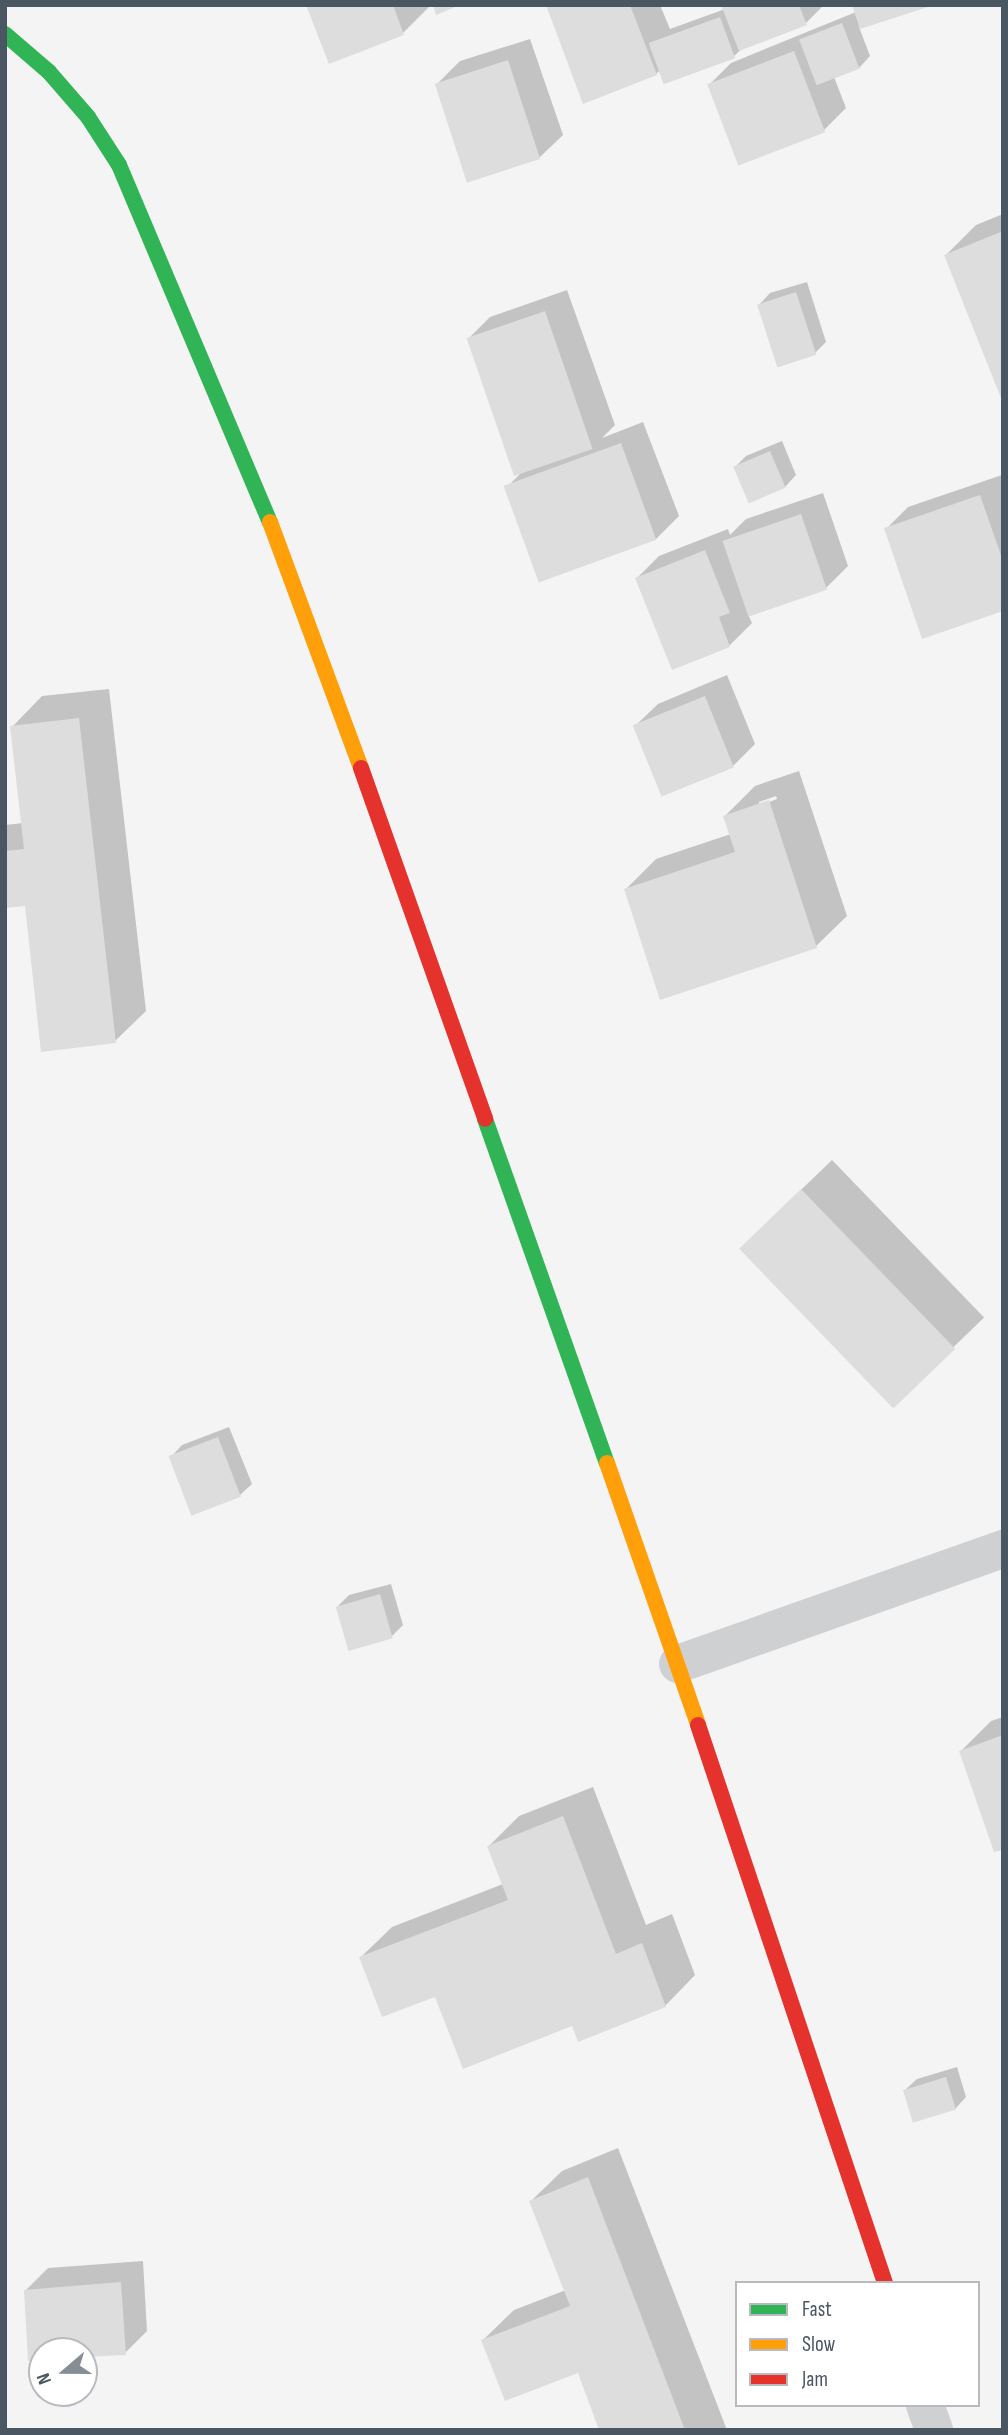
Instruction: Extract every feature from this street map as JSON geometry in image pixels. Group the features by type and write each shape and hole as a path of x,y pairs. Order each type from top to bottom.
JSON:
{"street":[{"path":"5,34 49,72 88,117 119,165 294,578 678,1664 884,2281"},
{"path":"678,1664 1003,1549"},
{"path":"926,2407 934,2430"}],"building":[{"path":"306,5 393,5 404,35 329,64"},
{"path":"433,5 460,5 436,15"},
{"path":"546,5 630,5 657,75 583,104"},
{"path":"721,5 799,5 807,25 739,51"},
{"path":"852,5 931,5 931,6 860,29"},
{"path":"720,17 735,58 664,84 649,43"},
{"path":"842,23 860,69 817,85 799,39"},
{"path":"794,51 825,132 738,166 707,84"},
{"path":"508,60 540,159 467,183 435,84"},
{"path":"1003,231 1003,403 944,255"},
{"path":"796,292 816,355 777,367 757,305"},
{"path":"545,311 593,449 514,476 467,338"},
{"path":"621,443 656,540 539,583 504,486"},
{"path":"770,451 786,488 749,503 733,467"},
{"path":"980,495 1003,561 1003,611 922,639 884,528"},
{"path":"801,514 827,590 749,617 723,541"},
{"path":"705,550 730,613 719,617 730,647 672,670 635,578"},
{"path":"705,696 734,767 662,797 633,725"},
{"path":"79,718 116,1043 41,1052 25,906 5,908 5,851 24,849 10,726"},
{"path":"769,800 817,948 660,1000 624,889 735,852 723,816"},
{"path":"801,1189 955,1349 893,1408 739,1249"},
{"path":"218,1437 241,1497 191,1516 169,1456"},
{"path":"380,1594 393,1638 348,1651 336,1607"},
{"path":"1003,1735 1003,1850 994,1852 959,1751"},
{"path":"563,1816 616,1954 642,1943 666,2007 578,2042 572,2026 463,2069 435,1997 382,2017 359,1957 508,1900 487,1846"},
{"path":"946,2077 956,2110 913,2123 903,2090"},
{"path":"588,2177 685,2430 599,2430 578,2373 505,2401 481,2340 570,2306 529,2201"},
{"path":"121,2282 126,2355 98,2356 98,2337 28,2337 28,2361 24,2290"}],"traffic: fast":[{"path":"5,34 49,72 88,117 119,165 270,522"},
{"path":"485,1119 607,1463"}],"traffic: slow":[{"path":"270,522 361,768"},
{"path":"607,1463 698,1725"}],"traffic: jam":[{"path":"361,768 485,1119"},
{"path":"698,1725 884,2281"}]}
